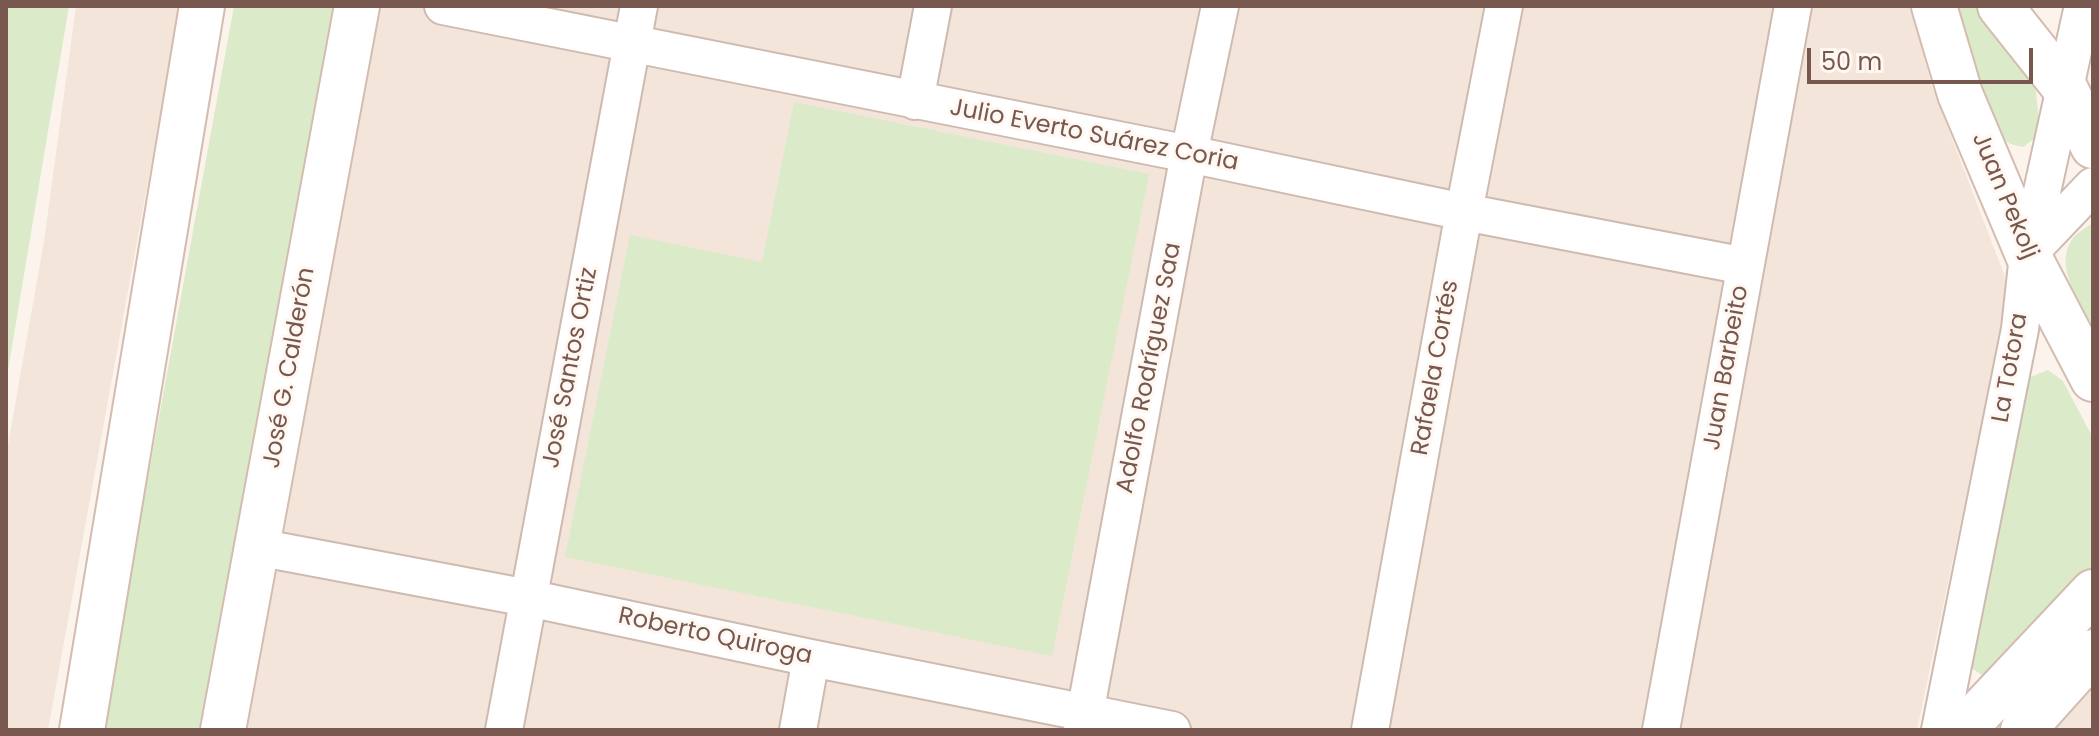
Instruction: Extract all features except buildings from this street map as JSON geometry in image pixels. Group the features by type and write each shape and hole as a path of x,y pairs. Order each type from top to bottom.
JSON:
{"street":[{"path":"82,730 202,6"},
{"name":"José G. Calderón","path":"223,730 357,6"},
{"name":"Julio Everto Suárez Coria","path":"443,6 1745,266"},
{"name":"José Santos Ortiz","path":"504,730 639,6"},
{"path":"915,101 933,6"},
{"name":"Adolfo Rodríguez Saa","path":"1084,722 1189,154 1220,6"},
{"name":"Rafaela Cortés","path":"1370,730 1504,6"},
{"name":"Juan Barbeito","path":"1661,730 1793,6"},
{"name":"Juan Pekolj","path":"1934,6 1960,94 2028,255 2093,379"},
{"path":"2000,6 2065,88 2093,146"},
{"name":"La Totora","path":"1940,730 2020,329 2028,255 2083,6"},
{"path":"2028,255 2093,186"},
{"name":"Roberto Quiroga","path":"257,547 528,598 811,658 1084,722 1172,730"},
{"path":"1963,730 2093,592"},
{"path":"2023,730 2093,652"},
{"path":"798,730 811,658"}],"shaded area":[{"path":"76,6 180,6 48,730 6,730 6,456 44,241"},
{"path":"376,6 1777,6 1776,18 1822,6 1911,6 1931,84 2004,274 2007,302 1917,730 242,730"},
{"path":"2093,686 2093,730 2053,730"}],"green space":[{"path":"6,6 69,6 6,382"},
{"path":"234,6 341,6 206,730 102,730"},
{"path":"1954,6 1979,6 2034,73 2039,121 2035,138 2023,147 2010,144 2000,136"},
{"path":"794,102 1149,174 1052,656 565,557 630,235 762,262"},
{"path":"2091,224 2093,327 2071,285 2066,262 2071,241"},
{"path":"2048,370 2063,381 2093,438 2093,576 1988,679 1970,667 2028,378"}]}
